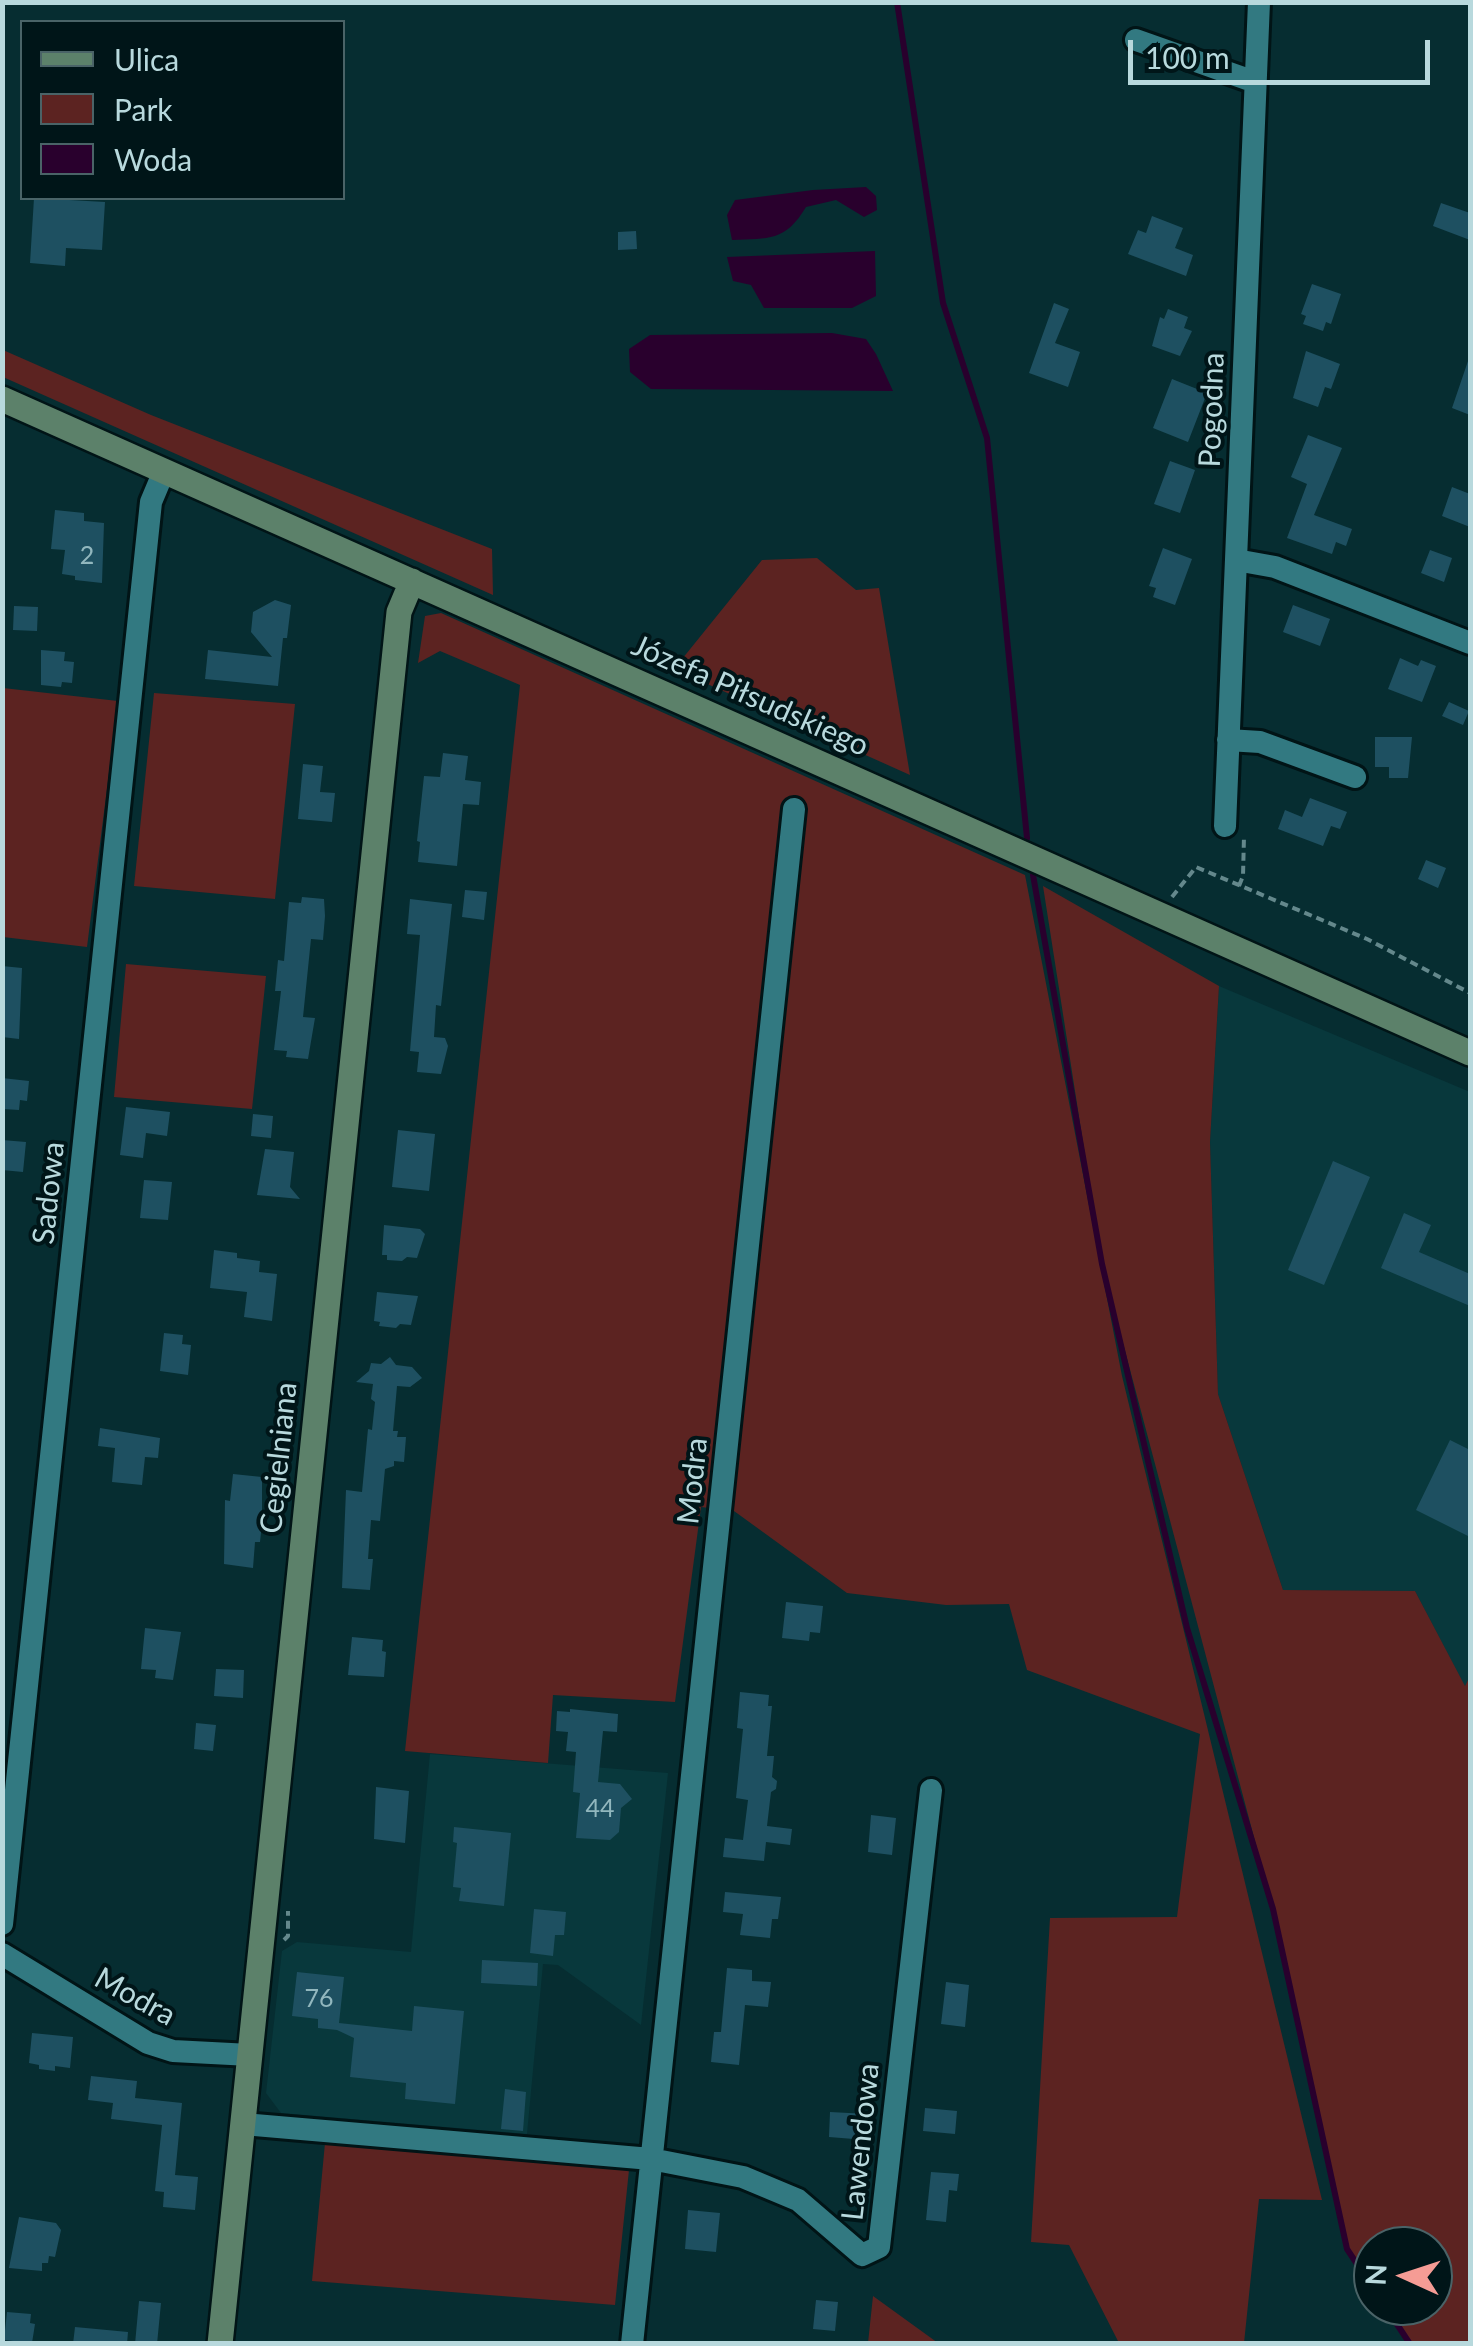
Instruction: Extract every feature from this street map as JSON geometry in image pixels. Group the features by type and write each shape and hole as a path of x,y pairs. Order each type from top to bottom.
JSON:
{"street":[{"name":"Pogodna","path":"1225,826 1259,2"},
{"path":"1136,40 1255,82"},
{"name":"Józefa Piłsudskiego","path":"2,398 1470,1054"},
{"name":"Sadowa","path":"2,1924 151,502 164,471"},
{"path":"1236,560 1275,567 1470,643"},
{"name":"Cegielniana","path":"220,2344 399,612 412,581"},
{"path":"1228,740 1260,742 1355,777"},
{"name":"Modra","path":"632,2344 794,809"},
{"name":"Lawendowa","path":"651,2159 743,2176 798,2200 862,2254 879,2247 931,1790"},
{"name":"Modra","path":"2,1954 148,2043 172,2051 250,2055"},
{"path":"243,2124 651,2159"}],"path":[{"path":"1158,914 1196,867 1367,940 1470,994"},
{"path":"288,1936 290,1918"}],"shaded area":[{"path":"1219,986 1470,1092 1470,1676 1465,1687 1415,1591 1283,1590 1218,1394 1210,1142"},
{"path":"430,1754 668,1773 641,2025 558,1965 543,1964 527,2134 281,2113 266,2093 282,1951 297,1942 411,1952"}],"green space":[{"path":"3,350 151,415 492,549 493,595 3,377"},
{"path":"817,558 856,590 879,588 910,775 674,669 762,560"},
{"path":"441,613 1025,875 1122,1376 1322,2200 1259,2199 1244,2343 1119,2343 1069,2245 1031,2242 1050,1918 1177,1917 1200,1734 1027,1670 1009,1604 946,1605 847,1593 734,1511 701,1507 675,1702 553,1695 548,1763 405,1751 520,685 440,651 418,663 425,616"},
{"path":"3,688 118,701 87,947 3,937"},
{"path":"154,693 295,704 275,899 134,886"},
{"path":"1043,886 1219,986 1210,1142 1218,1394 1283,1590 1415,1591 1465,1686 1470,1676 1470,2343 1410,2343 1399,2326 1453,2326 1453,2226 1353,2226 1353,2258 1347,2249 1273,1909 1102,1264"},
{"path":"126,964 266,976 252,1109 114,1097"},
{"path":"325,2143 629,2170 615,2305 312,2281"},
{"path":"873,2296 938,2343 868,2343"}],"water":[{"path":"866,187 876,196 877,210 864,217 836,200 806,207 791,227 775,236 732,240 727,215 735,200"},
{"path":"875,251 876,296 852,308 764,308 751,285 733,281 727,257"},
{"path":"832,333 866,339 893,391 651,389 630,372 629,349 650,335"}],"building":[{"path":"34,200 105,202 102,250 66,248 65,266 30,263"},
{"path":"1441,203 1470,213 1470,240 1433,226"},
{"path":"1152,216 1183,228 1175,248 1193,255 1186,276 1128,254 1138,230 1146,233"},
{"path":"636,231 637,249 618,250 618,232"},
{"path":"1312,284 1341,294 1331,324 1326,322 1323,331 1303,324 1306,316 1301,314"},
{"path":"1054,303 1069,309 1055,343 1080,352 1068,387 1029,373"},
{"path":"1168,309 1188,317 1184,328 1192,331 1180,356 1152,346 1160,317 1164,319"},
{"path":"1306,351 1340,364 1331,389 1325,387 1318,407 1293,398"},
{"path":"1470,362 1470,415 1452,408"},
{"path":"1172,379 1207,393 1188,442 1153,428"},
{"path":"1308,435 1342,448 1314,515 1352,529 1346,546 1336,542 1332,554 1287,538 1307,484 1291,477"},
{"path":"1170,461 1195,470 1180,513 1154,504"},
{"path":"1452,487 1470,494 1470,527 1442,516"},
{"path":"55,510 84,513 84,521 104,523 102,583 62,574 65,550 51,549"},
{"path":"1163,548 1192,559 1175,605 1153,597 1156,588 1149,586"},
{"path":"1430,550 1452,558 1444,582 1421,573"},
{"path":"275,600 291,605 278,686 205,679 208,650 272,657 251,632 253,612"},
{"path":"1293,605 1330,619 1320,646 1283,632"},
{"path":"14,606 38,607 37,631 13,630"},
{"path":"41,650 65,652 64,661 74,662 72,683 62,682 61,687 41,685"},
{"path":"1400,658 1418,666 1421,660 1436,666 1422,702 1388,689"},
{"path":"1449,702 1469,711 1463,725 1442,716"},
{"path":"1375,737 1412,737 1408,778 1389,778 1389,767 1375,767"},
{"path":"443,753 468,756 465,780 481,782 479,805 463,804 457,866 418,862 424,776 440,777"},
{"path":"303,764 323,766 320,792 335,793 332,822 298,819"},
{"path":"1310,798 1347,812 1340,829 1331,826 1323,846 1278,829 1285,810 1302,817"},
{"path":"1426,860 1446,868 1438,888 1418,879"},
{"path":"465,890 487,892 484,920 462,917"},
{"path":"302,897 324,899 325,916 323,940 311,939 303,1017 315,1018 308,1059 286,1057 287,1051 274,1050 281,991 275,991 278,960 284,961 289,902 301,903"},
{"path":"410,899 452,904 441,1006 436,1005 434,1037 445,1038 448,1046 441,1074 417,1072 419,1052 410,1051 420,935 407,934"},
{"path":"2,966 22,968 19,1039 2,1037"},
{"path":"2,1078 29,1081 27,1101 20,1100 19,1110 3,1109"},
{"path":"126,1107 170,1112 167,1136 146,1133 143,1158 120,1155"},
{"path":"253,1114 273,1116 271,1138 251,1136"},
{"path":"398,1130 435,1134 429,1191 392,1187"},
{"path":"2,1140 26,1142 23,1172 2,1170"},
{"path":"265,1149 294,1152 290,1187 300,1199 257,1195"},
{"path":"1333,1161 1370,1177 1324,1285 1288,1270"},
{"path":"144,1180 172,1182 168,1220 140,1218"},
{"path":"1404,1213 1431,1225 1419,1252 1470,1274 1470,1306 1381,1268"},
{"path":"384,1225 420,1229 425,1234 417,1258 387,1260 387,1255 382,1255"},
{"path":"214,1250 260,1261 259,1272 277,1274 272,1321 244,1317 247,1292 210,1288"},
{"path":"377,1292 418,1296 411,1325 379,1326 380,1322 374,1321"},
{"path":"164,1333 183,1335 182,1344 191,1345 188,1375 160,1371"},
{"path":"390,1357 396,1365 412,1367 422,1378 410,1387 397,1386 393,1431 398,1431 397,1437 406,1437 404,1462 394,1461 394,1466 385,1469 380,1521 371,1520 370,1590 342,1588 346,1490 362,1492 368,1429 372,1430 375,1402 371,1399 373,1384 356,1382 369,1371 371,1363 381,1364"},
{"path":"100,1428 160,1438 158,1458 145,1457 142,1485 112,1482 115,1448 98,1446"},
{"path":"1450,1440 1470,1450 1470,1537 1416,1510"},
{"path":"233,1474 262,1477 262,1523 260,1542 255,1542 253,1568 224,1564 225,1500 230,1501"},
{"path":"786,1602 823,1606 820,1633 810,1632 809,1641 782,1638"},
{"path":"145,1628 181,1632 173,1680 155,1678 156,1670 141,1669"},
{"path":"352,1637 383,1640 384,1677 348,1675"},
{"path":"216,1669 244,1670 243,1698 214,1696"},
{"path":"740,1692 769,1695 768,1706 772,1706 767,1756 774,1756 772,1777 777,1781 771,1792 767,1826 792,1829 790,1845 766,1842 764,1861 723,1857 725,1838 743,1840 748,1800 736,1798 743,1729 737,1728"},
{"path":"557,1711 618,1714 617,1732 603,1731 598,1782 620,1784 632,1799 621,1808 619,1832 610,1840 576,1838 580,1793 573,1792 576,1752 566,1751 568,1732 556,1731"},
{"path":"196,1723 216,1725 213,1751 194,1749"},
{"path":"376,1787 409,1791 405,1843 374,1839"},
{"path":"871,1815 896,1818 892,1855 868,1852"},
{"path":"454,1827 511,1833 504,1906 459,1901 461,1888 453,1887 457,1843 453,1842"},
{"path":"725,1892 781,1897 770,1938 740,1935 743,1914 723,1912"},
{"path":"534,1909 566,1912 564,1935 555,1935 553,1956 530,1953"},
{"path":"482,1960 538,1963 537,1986 481,1983"},
{"path":"727,1968 752,1970 752,1981 771,1982 768,2007 745,2005 739,2065 711,2062 714,2032 721,2032"},
{"path":"297,1972 344,1977 339,2023 412,2031 414,2006 464,2011 455,2104 405,2099 406,2083 350,2077 354,2038 337,2030 318,2028 318,2019 292,2016"},
{"path":"946,1982 969,1985 965,2027 941,2024"},
{"path":"32,2033 73,2037 70,2068 55,2066 55,2071 29,2063"},
{"path":"91,2076 137,2081 135,2098 182,2103 175,2175 198,2177 195,2210 163,2207 164,2192 155,2191 162,2125 111,2119 113,2103 88,2100"},
{"path":"505,2089 526,2092 523,2131 501,2129"},
{"path":"925,2108 957,2111 955,2134 923,2131"},
{"path":"830,2112 868,2114 866,2140 829,2137"},
{"path":"931,2172 959,2174 957,2191 949,2190 946,2222 926,2220"},
{"path":"688,2210 720,2213 716,2252 685,2249"},
{"path":"19,2217 56,2223 61,2230 55,2257 49,2256 48,2263 42,2263 42,2271 9,2268"},
{"path":"816,2300 838,2302 835,2331 813,2329"},
{"path":"139,2301 161,2303 157,2344 135,2344"},
{"path":"7,2312 31,2314 30,2323 35,2324 32,2343 4,2340"},
{"path":"75,2327 128,2332 127,2344 73,2344"}],"waterway":[{"path":"897,2 943,303 987,438 1027,838"},
{"path":"1033,875 1102,1264 1187,1628 1273,1909 1347,2249 1353,2258"},
{"path":"1398,2326 1410,2344"}]}
